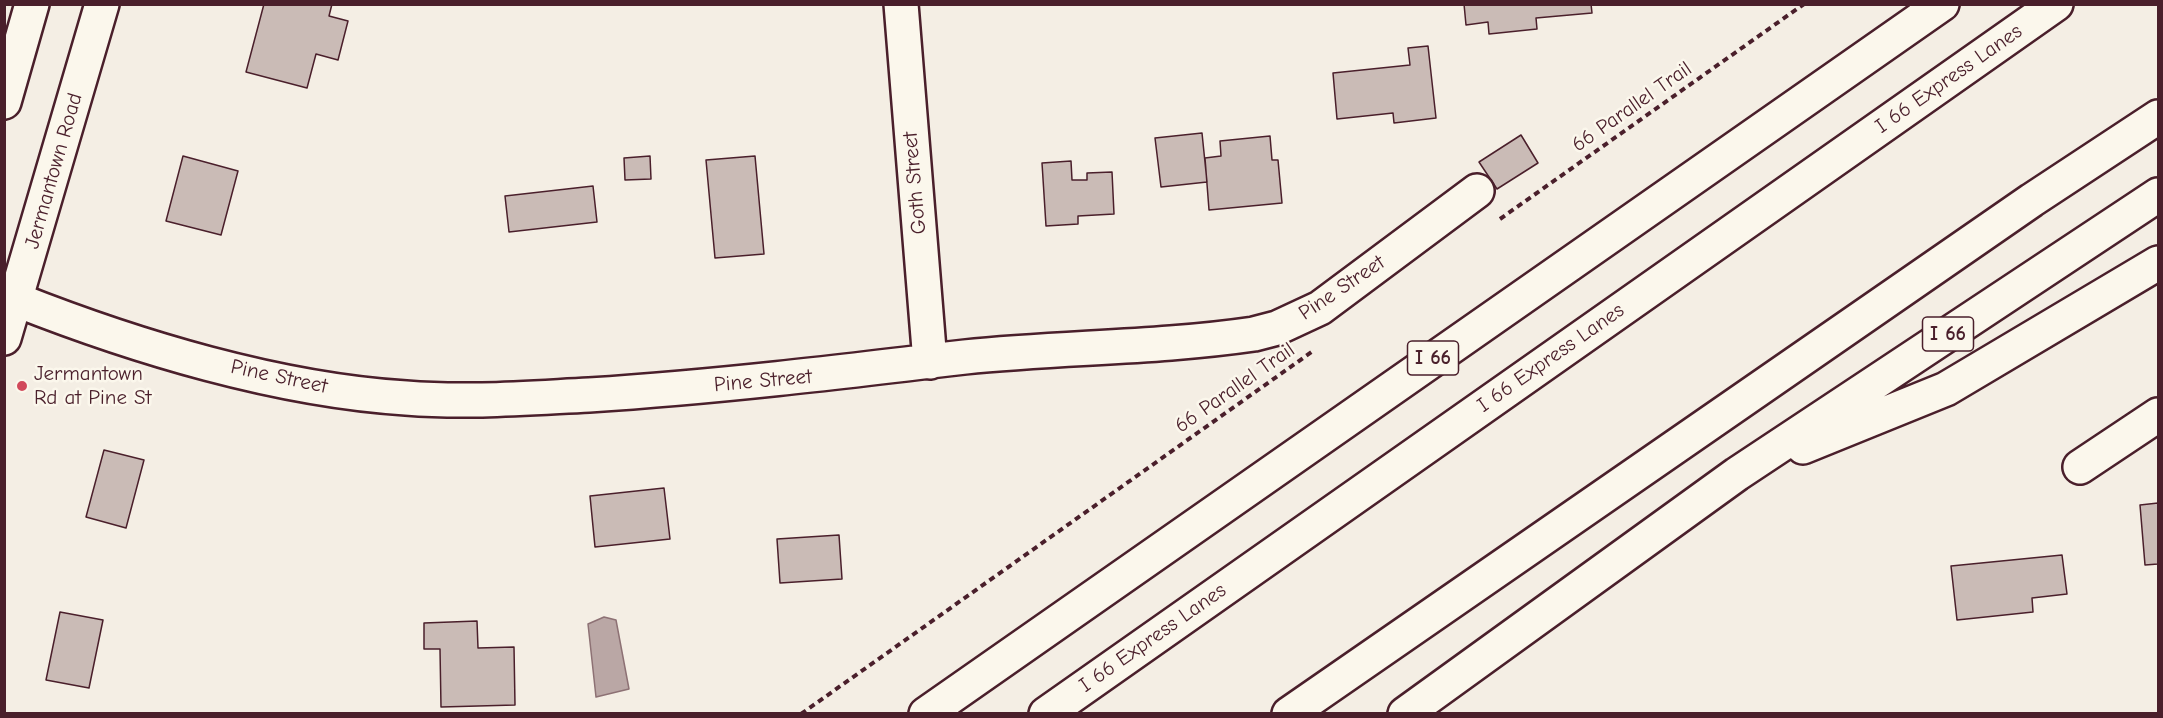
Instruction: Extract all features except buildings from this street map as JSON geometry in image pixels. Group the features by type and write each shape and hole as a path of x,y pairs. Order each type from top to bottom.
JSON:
{"main road":[{"path":"4,102 32,4"},
{"name":"Jermantown Road","path":"4,338 102,4"},
{"name":"Goth Street","path":"901,4 930,362"},
{"name":"I 66","path":"926,714 1942,4"},
{"name":"I 66 Express Lanes","path":"1046,714 2056,4"},
{"path":"1289,714 2032,200 2158,117"},
{"name":"Pine Street","path":"16,300 183,357 310,386 406,398 495,400 651,391 930,362 1230,338 1277,328 1320,308 1477,191"},
{"name":"I 66","path":"1405,714 1737,474 2158,195"},
{"path":"1737,474 1946,389 2158,263"},
{"path":"2080,467 2158,415"}],"path":[{"name":"66 Parallel Trail","path":"1497,221 1804,4"},
{"name":"66 Parallel Trail","path":"801,714 1322,345"}],"shaded area":[{"path":"604,617 616,620 629,689 596,697 588,624"}],"place":[{"name":"Jermantown Rd at Pine St","path":"22,386"}]}
